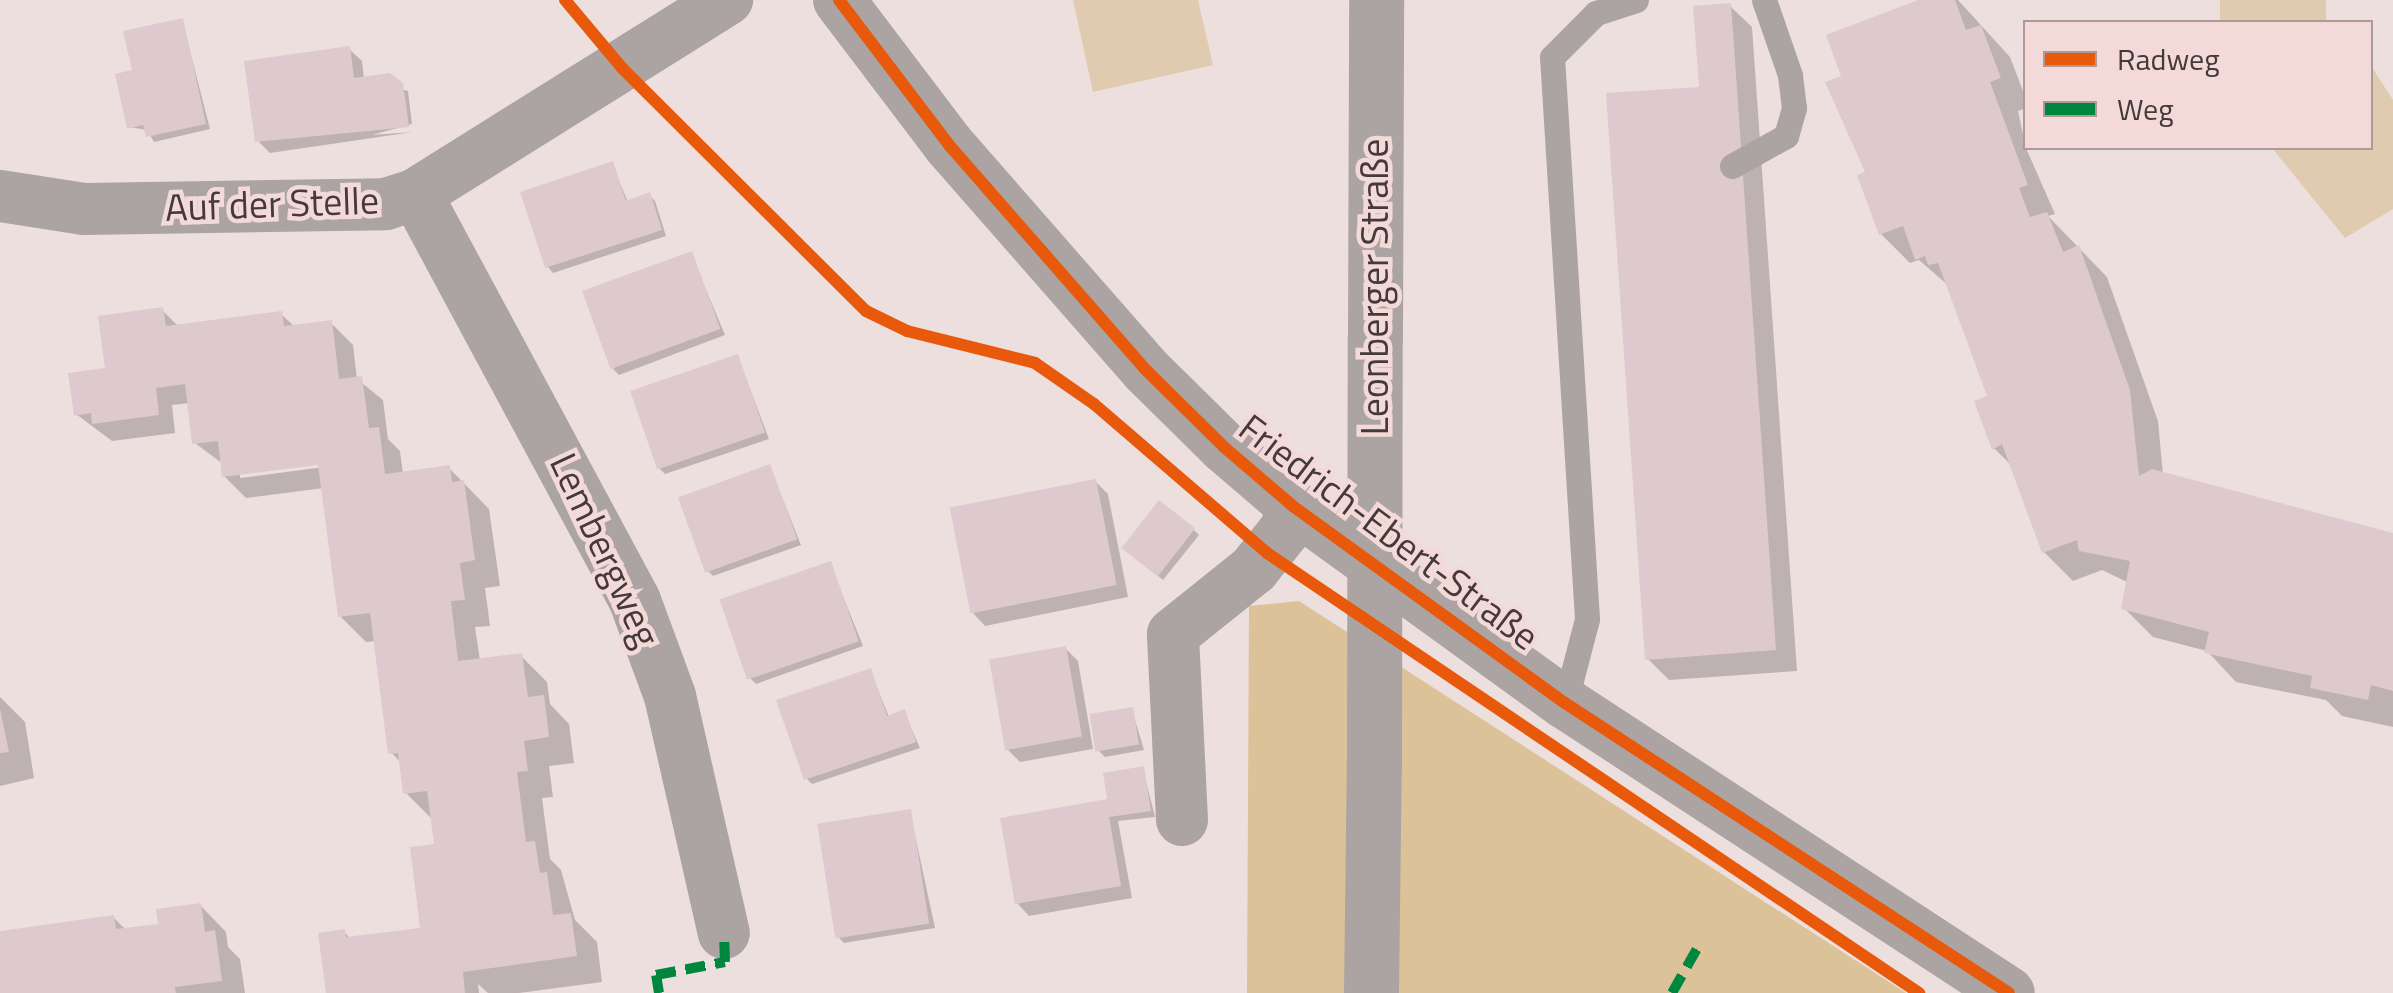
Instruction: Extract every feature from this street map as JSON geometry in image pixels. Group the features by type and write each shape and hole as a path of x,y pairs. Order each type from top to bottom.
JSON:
{"main road":[{"name":"Leonberger Straße","path":"1371,993 1376,0"}],"street":[{"name":"Auf der Stelle","path":"0,196 84,209 386,204 416,194 727,0"},
{"name":"Friedrich-Ebert-Straße","path":"840,0 949,145 1146,370 1294,507 1565,702 2008,993"},
{"name":"Lembergweg","path":"416,194 635,601 670,696 724,934"},
{"name":"Friedrich-Ebert-Straße","path":"1182,820 1173,634 1254,568 1285,530 1294,507"}],"lane":[{"name":"Friedrich-Ebert-Straße","path":"1565,702 1587,619 1552,57 1596,13 1636,0"},
{"path":"1732,166 1786,136 1794,108 1790,74 1764,0"}],"shaded area":[{"path":"1073,0 1198,0 1213,65 1093,92"},
{"path":"2220,0 2326,0 2326,20 2220,20"},
{"path":"2373,69 2393,100 2393,209 2345,238 2274,150 2373,150"},
{"path":"1299,601 1906,993 1247,993 1249,606"}],"building":[{"path":"1918,0 1955,0 1966,30 1981,25 2001,78 1990,82 2028,185 2019,188 2030,217 2047,212 2063,252 2079,245 2130,390 2139,476 2152,469 2393,533 2393,691 2371,685 2368,700 2310,688 2312,676 2204,653 2209,632 2121,609 2130,561 2079,551 2077,540 2042,553 2002,444 1992,450 1974,401 1987,396 1938,263 1928,265 1925,256 1915,260 1903,226 1879,235 1857,175 1865,172 1825,82 1841,76 1826,35"},
{"path":"1731,3 1776,650 1645,660 1606,93 1699,87 1693,6"},
{"path":"183,18 206,124 146,137 143,125 127,129 115,74 132,70 123,31"},
{"path":"350,46 354,78 390,73 403,83 409,127 255,142 244,61"},
{"path":"613,161 626,201 650,192 662,230 545,268 520,192"},
{"path":"692,251 720,329 610,369 582,291"},
{"path":"163,307 166,326 282,311 284,326 332,320 339,379 362,376 369,428 379,427 385,474 450,465 452,482 464,480 475,560 460,563 465,600 451,601 458,661 522,653 528,697 544,695 549,737 524,741 528,771 517,772 526,842 535,841 540,873 547,872 553,915 571,913 577,956 463,972 465,993 326,993 318,933 345,929 346,937 420,928 410,847 434,844 427,791 403,794 398,753 388,754 370,613 338,617 318,465 222,477 218,441 192,444 185,384 156,388 159,415 92,424 91,413 74,416 68,373 105,368 98,316"},
{"path":"738,354 765,432 657,470 630,391"},
{"path":"770,464 797,539 705,573 678,498"},
{"path":"1096,479 1117,585 970,613 950,507"},
{"path":"1159,500 1195,528 1158,576 1121,548"},
{"path":"831,561 859,641 747,680 719,599"},
{"path":"1066,646 1082,737 1005,750 989,660"},
{"path":"871,668 887,716 905,709 916,742 804,780 776,700"},
{"path":"1133,707 1139,745 1095,751 1090,714"},
{"path":"0,709 9,752 0,753"},
{"path":"1144,766 1151,811 1109,817 1121,886 1015,904 1000,818 1107,799 1103,773"},
{"path":"911,809 929,924 835,938 817,824"},
{"path":"201,903 205,932 215,930 222,981 175,987 176,993 0,993 0,931 114,915 116,929 158,924 156,909"}],"marked path":[{"path":"659,993 656,975 725,962 724,933"},
{"path":"1672,993 1699,945"}],"cycle path":[{"path":"565,0 622,68 866,311 907,331 1035,363 1094,404 1267,553 1919,993"},
{"path":"839,0 949,145 1146,370 1224,447 1294,507 1565,703 2009,993"}]}
